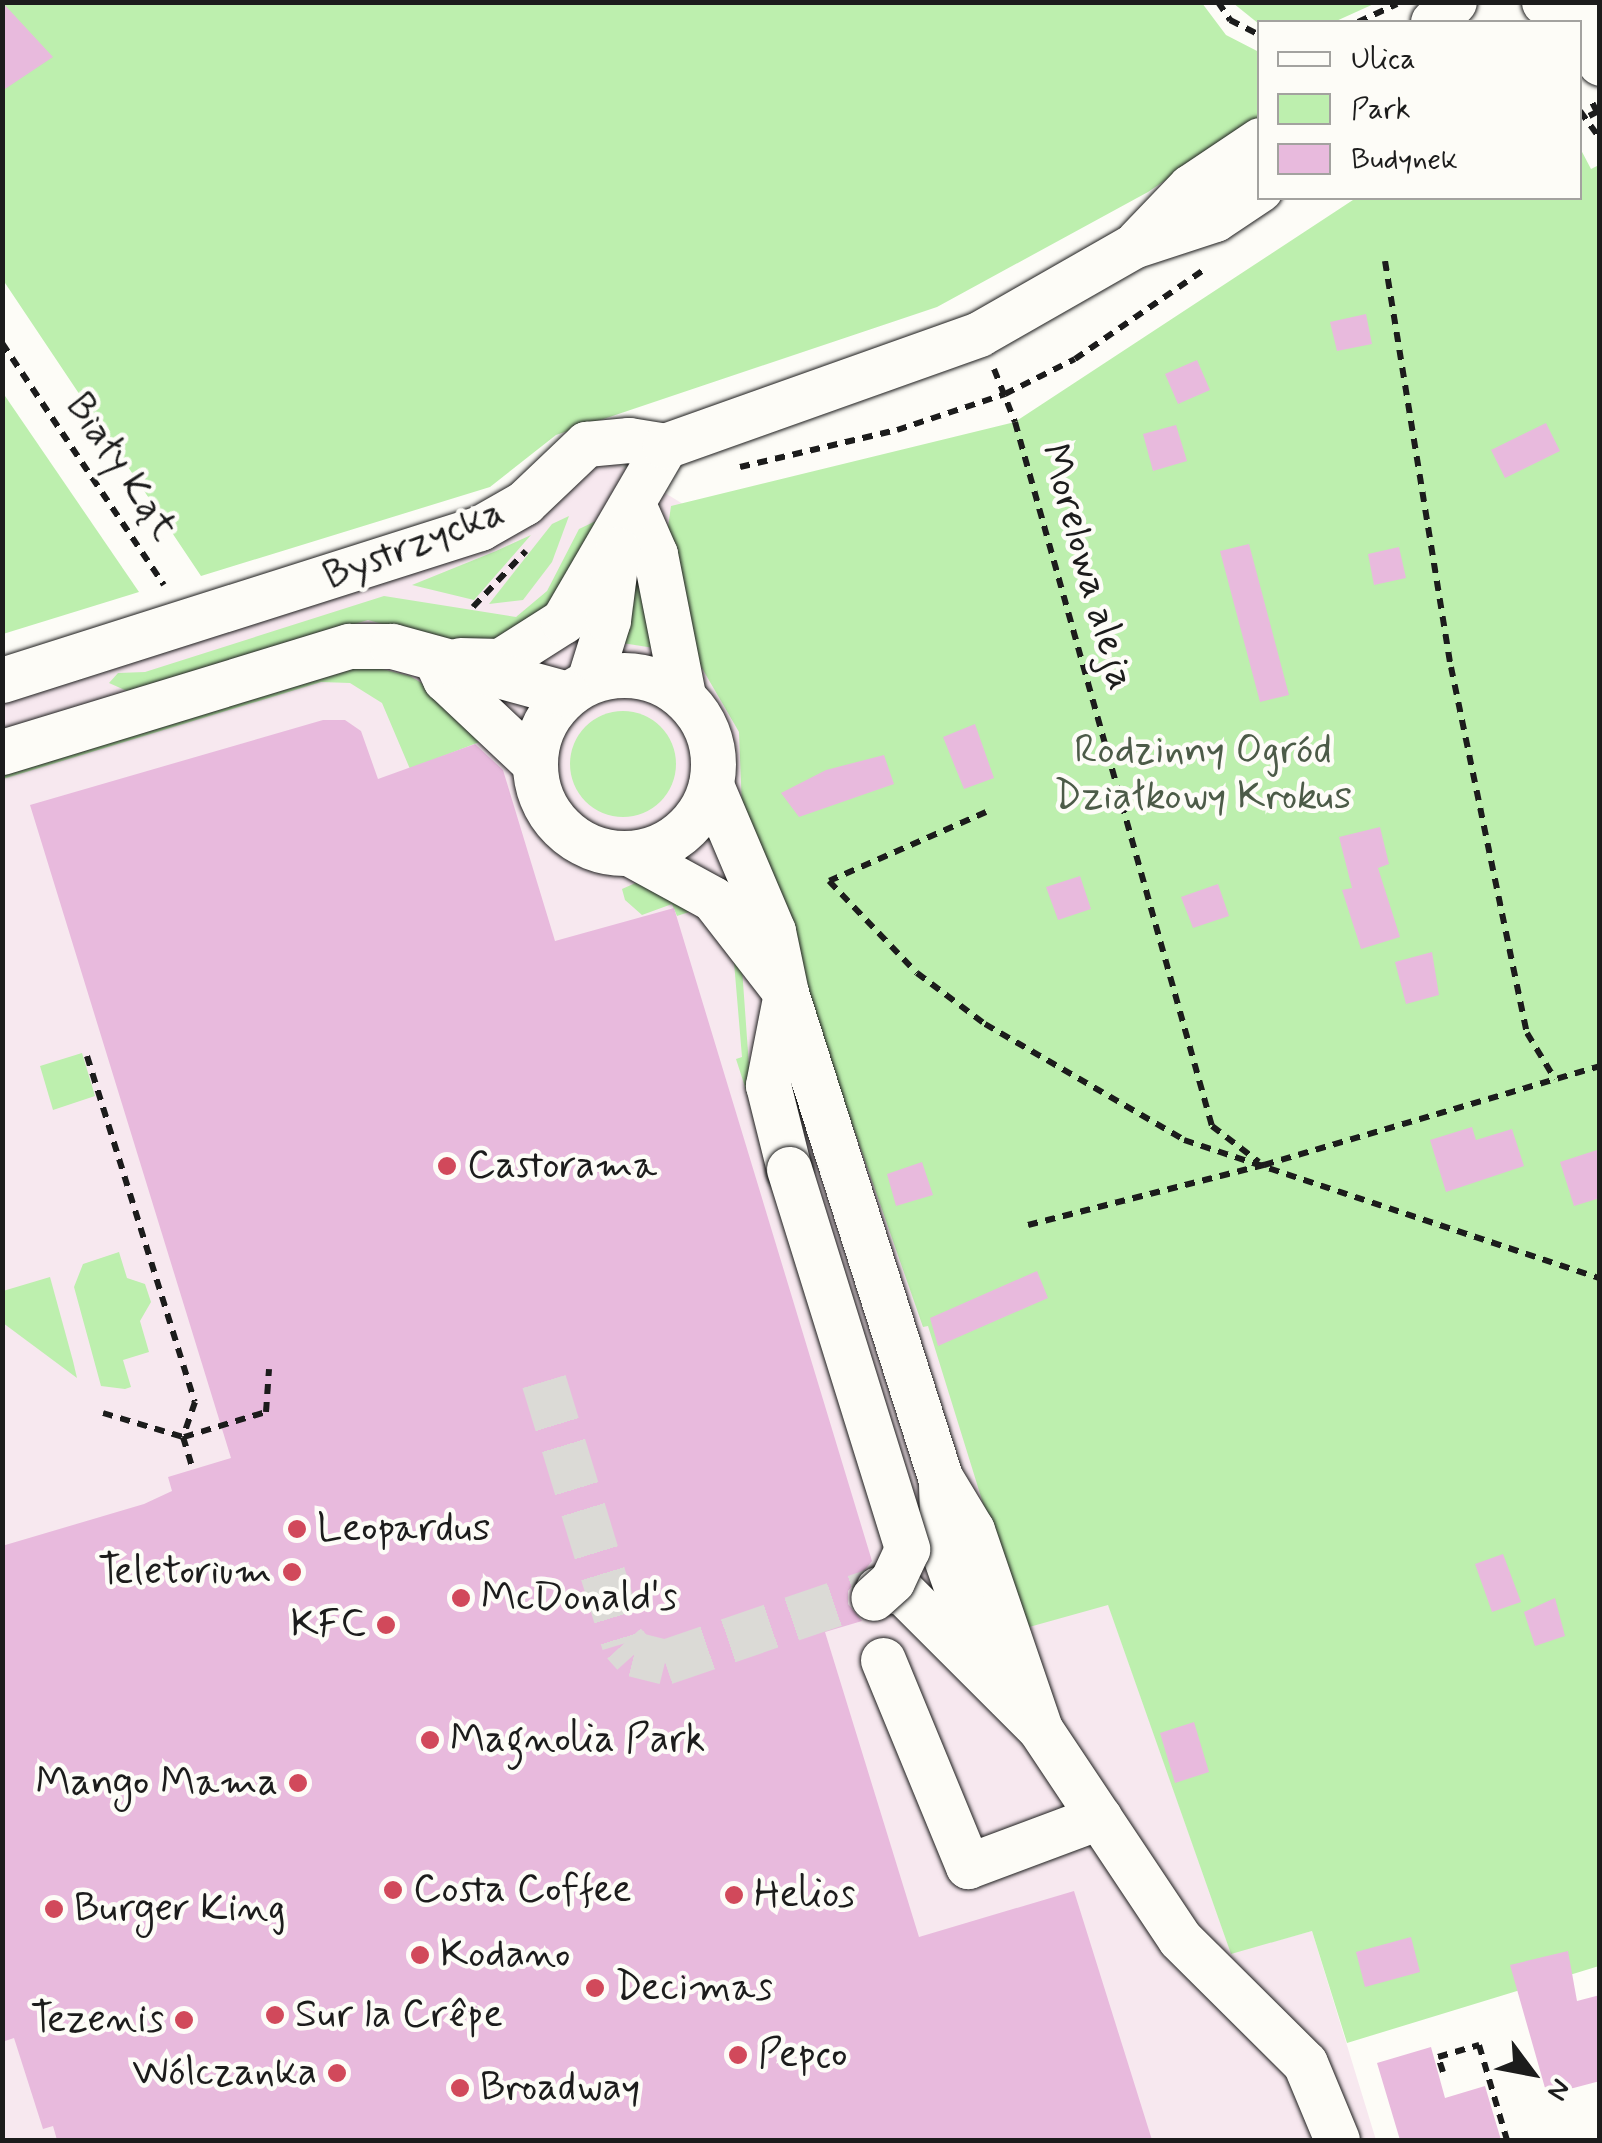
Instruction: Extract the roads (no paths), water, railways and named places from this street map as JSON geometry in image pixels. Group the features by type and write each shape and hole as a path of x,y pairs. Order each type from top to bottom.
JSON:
{"street":[{"path":"1434,20 1454,2"},
{"path":"1582,42 1600,63"},
{"name":"Bystrzycka","path":"1133,246 1190,187 1257,142"},
{"name":"Bystrzycka","path":"2,680 190,624 480,528 524,503 586,444 629,440 666,446 979,334 1133,246 1214,220 1257,192"},
{"path":"437,662 500,661 562,621 666,446"},
{"path":"626,518 608,620 578,687 537,736 533,762 539,792 573,839 630,854 713,900 786,993 768,1085 789,1168 907,1548 892,1581 875,1593"},
{"path":"626,518 655,554 682,696 712,746 711,785 773,931 786,993 937,1466 972,1530 1040,1728"},
{"path":"2,752 349,646 392,646 437,662 578,687 638,675 682,696"},
{"path":"437,662 445,680 533,762"},
{"path":"630,854 682,834 711,785"},
{"path":"875,1593 911,1532 937,1466"},
{"path":"937,1466 943,1550 993,1686"},
{"path":"875,1593 903,1592 993,1686 1040,1728 1180,1938 1305,2063 1337,2140"},
{"path":"883,1660 968,1866 1100,1817"}],"tunnel":[{"path":"544,1381 624,1643 634,1654 665,1662 878,1589"}],"place":[{"name":"Castorama","path":"447,1166"},
{"name":"Leopardus","path":"297,1529"},
{"name":"Teletorium","path":"292,1572"},
{"name":"McDonald's","path":"461,1598"},
{"name":"KFC","path":"386,1625"},
{"name":"Magnolia Park","path":"430,1740"},
{"name":"Mango Mama","path":"298,1783"},
{"name":"Costa Coffee","path":"393,1890"},
{"name":"Helios","path":"734,1895"},
{"name":"Burger King","path":"54,1909"},
{"name":"Kodano","path":"420,1955"},
{"name":"Decimas","path":"595,1988"},
{"name":"Sur la Crêpe","path":"275,2015"},
{"name":"Tezenis","path":"184,2020"},
{"name":"Pepco","path":"738,2055"},
{"name":"Wólczanka","path":"337,2073"},
{"name":"Broadway","path":"460,2088"}],"park label":[{"name":"Rodzinny Ogród Działkowy Krokus","path":"1203,774"}]}
